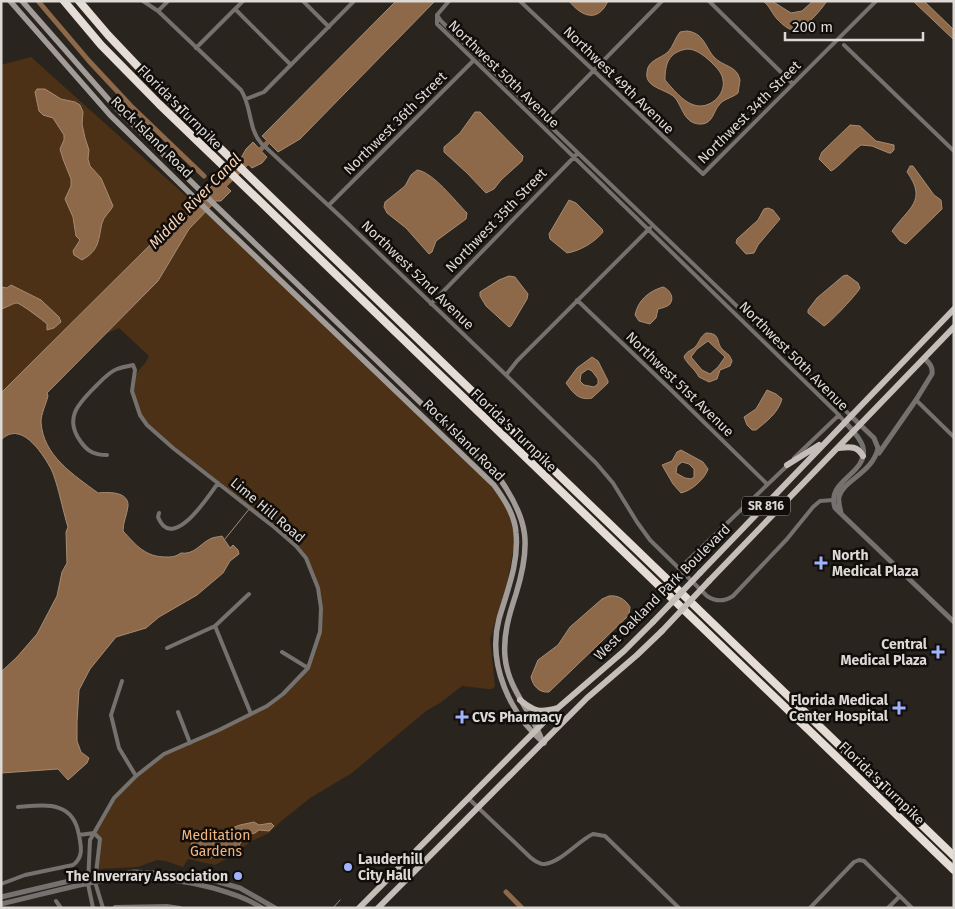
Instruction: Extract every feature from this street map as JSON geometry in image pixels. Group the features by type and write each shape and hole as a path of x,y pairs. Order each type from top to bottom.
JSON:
{"highway":[{"name":"Florida's Turnpike","path":"64,1 101,45 225,168 954,870"},
{"name":"Florida's Turnpike","path":"79,1 165,96 954,856"}],"main road":[{"name":"Rock Island Road","path":"10,1 110,115 208,212 494,485 513,518 516,533 512,578 498,626 496,643 500,676 508,695 532,733 544,743"},
{"name":"Rock Island Road","path":"22,1 117,109 500,479 513,499 521,516 525,532 522,570 506,626 504,642 509,675 520,700 538,728 544,743"},
{"name":"West Oakland Park Boulevard","path":"359,908 532,733 624,651 653,622 954,309"},
{"name":"West Oakland Park Boulevard","path":"378,908 587,698 662,631 954,327"},
{"path":"787,465 830,437"},
{"path":"838,448 853,447 859,450 863,456"},
{"path":"520,700 537,711 542,712 559,707"}],"street":[{"path":"143,1 158,11 246,98 264,92 354,1"},
{"path":"158,11 168,1"},
{"path":"196,48 243,1"},
{"path":"303,1 329,27"},
{"path":"437,15 449,1"},
{"name":"Northwest 49th Avenue","path":"520,1 702,174"},
{"path":"540,125 662,1"},
{"path":"709,1 793,84"},
{"name":"Northwest 34th Street","path":"702,174 876,1"},
{"path":"235,9 291,65"},
{"name":"Northwest 50th Avenue","path":"437,15 544,121 851,416"},
{"name":"Northwest 50th Avenue","path":"437,15 437,24 845,422"},
{"path":"844,45 954,152"},
{"name":"Northwest 36th Street","path":"329,205 478,56"},
{"name":"Northwest 52nd Avenue","path":"246,98 250,124 257,139 329,205 506,375 613,483 650,540 711,599 720,601 727,600 733,596 787,539 813,507 820,501 833,500"},
{"name":"Northwest 35th Street","path":"431,304 578,153"},
{"path":"506,375 517,361 653,225"},
{"path":"681,261 686,257"},
{"path":"713,292 718,288"},
{"name":"Northwest 51st Avenue","path":"577,300 767,484"},
{"path":"743,321 748,316"},
{"path":"772,350 777,344"},
{"path":"841,513 838,502 841,490 857,478 874,459 916,400 932,369 924,358"},
{"name":"Lime Hill Road","path":"93,908 88,884 90,840 114,798 136,776 164,754 267,706 295,683 308,668 320,632 321,608 318,588 306,558 296,546 274,526 173,448 147,425 140,414 132,391 133,365 118,368 106,376 76,406 73,415 75,435 86,450 97,455 107,455"},
{"path":"916,400 954,437"},
{"path":"679,569 839,415"},
{"path":"851,416 876,441 878,448 874,459"},
{"path":"845,422 863,447 863,456 855,470 837,488 833,500 835,508 953,621"},
{"path":"160,512 158,517 160,524 166,528 173,529 183,524 198,510 218,483"},
{"path":"167,648 215,626 249,594"},
{"path":"215,626 251,714"},
{"path":"282,652 308,668"},
{"path":"122,681 112,715 119,748 136,776"},
{"path":"178,712 190,743"},
{"path":"468,798 531,858 544,865 554,861 593,834 604,836 679,908"},
{"path":"1,884 25,875 62,869 73,865 77,862 82,852 78,824 71,814 63,809 48,805 18,807"},
{"path":"80,835 94,833 100,839 96,879 103,908"},
{"path":"810,908 854,862 859,860 864,861 912,908"},
{"path":"1,904 88,884 96,879 134,872 194,875 240,888 275,908"},
{"path":"1,897 88,877 96,879 164,879 191,882 236,894 245,895 248,893"},
{"path":"236,894 262,908"},
{"path":"888,908 900,896"},
{"path":"56,901 61,908"},
{"path":"115,907 167,906 180,908"}],"green space":[{"path":"31,57 196,205 181,223 159,236 1,393 1,65"},
{"name":"Meditation Gardens","path":"206,211 492,485 512,516 514,546 507,583 490,639 495,686 492,689 488,689 462,686 426,711 352,773 310,798 269,833 252,841 215,865 188,859 183,867 157,860 138,867 97,869 100,839 94,833 114,798 136,776 164,754 267,706 283,694 308,668 320,632 318,588 306,558 296,546 147,425 134,400 133,386 137,373 149,356 119,328 105,334 158,281 189,229"}],"shaded area":[{"path":"396,1 435,1 300,139 278,152 262,136"},
{"path":"569,1 608,1 600,13 590,15 579,11"},
{"path":"763,1 772,1 791,13 802,11 813,1 827,1 808,23 799,29 792,30 776,18"},
{"path":"913,1 924,1 954,30 954,40"},
{"path":"680,32 693,32 701,37 714,57 736,71 740,80 738,93 721,103 711,119 706,123 696,124 688,119 673,96 653,85 647,78 650,65 668,52","holes":["687,49 699,53 710,61 721,74 722,91 711,103 700,106 694,105 686,101 665,80 669,59 681,50"]},
{"path":"37,89 45,89 61,99 80,105 83,112 82,124 89,150 88,159 90,166 101,178 113,206 103,221 99,240 95,248 82,260 74,255 73,251 80,240 76,236 73,217 65,199 71,186 71,179 60,149 64,135 53,118 43,115 39,111 35,92"},
{"path":"475,112 480,112 523,156 522,161 494,189 486,193 444,152 444,147 460,133"},
{"path":"850,125 860,126 876,141 894,145 894,150 889,153 872,146 861,145 831,171 819,159 822,152"},
{"path":"253,142 267,157 262,163 252,168 241,158"},
{"path":"910,166 913,166 934,195 941,200 942,209 906,244 900,241 892,231 909,210 916,197 916,190 907,172"},
{"path":"417,170 437,181 467,213 466,219 436,241 432,252 429,254 406,228 387,213 384,207 385,202 405,186 411,175"},
{"path":"218,179 231,191 221,201 216,201 189,229 158,281 47,393 48,396 41,422 47,445 61,464 98,493 107,492 121,495 125,498 128,506 123,531 142,549 152,555 172,557 197,549 211,538 222,536 230,548 233,545 239,554 230,561 223,573 197,595 159,617 146,628 116,637 90,669 79,690 77,722 77,741 81,752 89,758 87,763 68,780 58,769 1,773 1,672 37,634 57,596 62,572 67,563 66,532 68,527 53,472 36,446 22,436 15,434 8,435 1,440 1,393 159,236 181,223 209,195 210,188"},
{"path":"569,200 576,203 603,232 587,246 567,253 550,239 549,234"},
{"path":"764,209 773,210 780,219 758,245 754,253 746,254 736,243 737,239 758,220"},
{"path":"847,275 858,283 860,288 844,308 824,326 808,313 808,310 817,298 843,276"},
{"path":"509,276 515,277 528,294 527,299 509,327 486,306 480,296 480,292"},
{"path":"11,285 41,300 59,317 61,322 54,328 47,330 47,324 17,303 1,309 1,287 7,288"},
{"path":"663,287 671,294 670,304 658,309 656,318 650,324 639,321 635,315 641,301 653,291"},
{"path":"706,333 716,336 720,346 732,361 730,366 720,370 717,379 709,382 699,377 684,357","holes":["708,341 725,357 710,374 702,370 691,357 697,349"]},
{"path":"592,357 598,361 608,383 592,398 580,397 566,383 577,368","holes":["588,369 598,379 598,384 594,387 584,385 580,381 581,374"]},
{"path":"767,390 782,399 775,413 756,430 752,430 747,425 744,417 756,409"},
{"path":"681,450 703,462 708,469 704,477 697,484 681,493 673,484 662,465 672,461 677,452","holes":["682,462 689,464 694,469 694,477 691,479 685,478 676,473 677,466"]},
{"path":"609,596 621,598 626,602 630,607 629,615 549,692 537,688 531,677 538,660 558,645 570,627 602,599"},
{"path":"254,822 259,825 271,823 274,826 269,831 259,830 255,833 244,835 238,848 229,853 210,858 201,852 195,852 191,848 192,839 199,835 202,834 209,837 240,825"}],"waterway":[{"path":"38,1 89,61 131,106 204,176"},
{"name":"Middle River Canal","path":"220,190 272,138"},
{"path":"225,539 250,508"},
{"path":"506,892 522,908"},
{"path":"333,908 340,900"}],"place":[{"name":"North Medical Plaza","path":"821,563"},
{"name":"Central Medical Plaza","path":"938,652"},
{"name":"Florida Medical Center Hospital","path":"899,708"},
{"name":"CVS Pharmacy","path":"462,717"},
{"name":"Lauderhill City Hall","path":"348,867"},
{"name":"The Inverrary Association","path":"238,876"}]}
